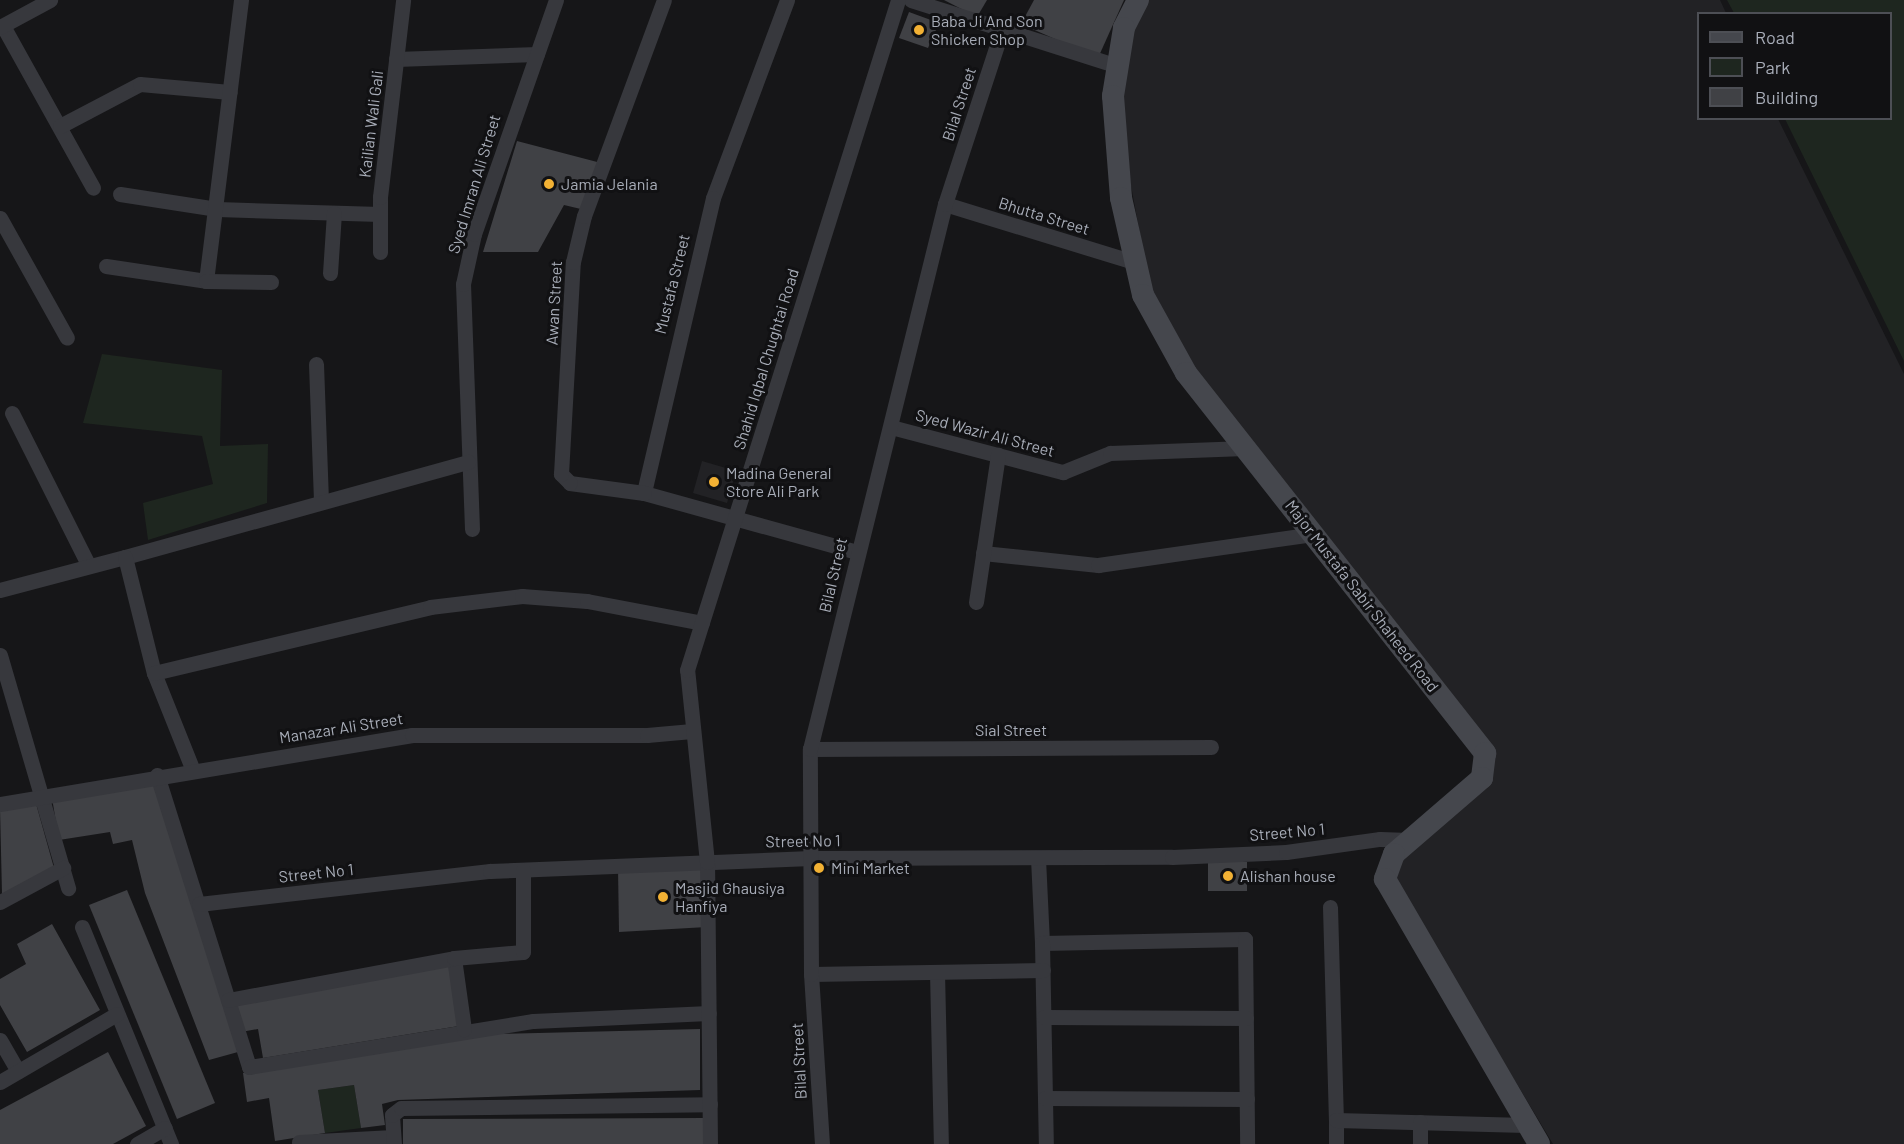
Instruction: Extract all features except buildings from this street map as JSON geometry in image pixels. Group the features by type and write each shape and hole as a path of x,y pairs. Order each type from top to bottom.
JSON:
{"street":[{"path":"50,0 2,27 60,126 93,189"},
{"path":"206,281 217,209 241,0"},
{"name":"Kailian Wali Gali","path":"380,252 380,214 403,0"},
{"name":"Syed Imran Ali Street","path":"472,529 463,284 477,223 556,0"},
{"name":"Awan Street","path":"644,493 562,480 573,262 584,216 664,0"},
{"name":"Mustafa Street","path":"644,493 713,198 787,0"},
{"name":"Shahid Iqbal Chughtai Road","path":"710,1144 707,862 687,670 898,0"},
{"path":"911,0 1115,64"},
{"name":"Major Mustafa Sabir Shaheed Road","path":"1138,0 1115,64 1115,152 1133,262 1164,339 1245,448 1485,753 1482,778 1409,840 1388,861 1388,888 1539,1144"},
{"name":"Bilal Street","path":"822,1144 811,974 810,749 945,204 1002,30"},
{"path":"396,59 537,54"},
{"path":"60,126 140,84 230,92"},
{"path":"120,194 217,209 380,214"},
{"name":"Bhutta Street","path":"945,204 1133,262"},
{"path":"330,273 334,213"},
{"path":"0,218 67,338"},
{"path":"106,266 206,281 271,282"},
{"path":"316,364 321,499"},
{"path":"12,413 89,566"},
{"name":"Syed Wazir Ali Street","path":"891,427 1063,472 1110,453 1245,448"},
{"path":"976,602 998,455"},
{"path":"0,590 124,557 321,499 468,462"},
{"path":"644,493 736,515 857,552"},
{"path":"983,553 1098,566 1313,534"},
{"path":"124,557 154,673 192,768"},
{"path":"154,673 430,607 522,596 587,601 702,623"},
{"path":"0,655 44,796 68,888"},
{"name":"Manazar Ali Street","path":"0,804 192,768 412,735 647,735 692,730"},
{"name":"Sial Street","path":"810,749 1211,747"},
{"path":"157,775 249,1067 464,1029 709,1013"},
{"name":"Street No 1","path":"198,904 524,870 811,858 1038,858 1286,852 1380,839 1409,840"},
{"path":"1038,858 1043,970 1046,1144"},
{"path":"0,902 63,868"},
{"path":"228,1000 454,958 523,951 524,870"},
{"path":"1330,908 1336,1144"},
{"path":"82,927 171,1144"},
{"path":"1042,944 1245,939 1247,1144"},
{"path":"454,958 464,1029"},
{"path":"811,974 1043,970"},
{"path":"937,972 940,1144"},
{"path":"0,1082 117,1014"},
{"path":"1044,1017 1246,1018"},
{"path":"0,1040 18,1071"},
{"path":"1045,1098 1247,1099"},
{"path":"299,1142 394,1141 392,1114 401,1108 710,1104"},
{"path":"1336,1120 1527,1125"},
{"path":"1420,1122 1420,1144"},
{"path":"137,1144 165,1128"}],"shaded area":[{"path":"1146,0 1720,0 1726,12 1697,12 1697,120 1778,120 1904,374 1904,1144 1553,1144 1396,883 1394,859 1490,778 1180,349 1151,293 1127,164 1121,66"},
{"name":"Madina General Store Ali Park","path":"702,461 736,471 727,503 693,493"}],"green space":[{"path":"1727,0 1904,0 1904,361 1785,120 1892,120 1892,12 1733,12"},
{"path":"102,354 222,370 220,446 268,444 267,503 148,540 143,503 213,484 202,436 83,423"},
{"path":"354,1085 361,1128 325,1133 318,1090"}],"place":[{"name":"Baba Ji And Son Shicken Shop","path":"919,30"},
{"name":"Jamia Jelania","path":"549,184"},
{"name":"Madina General Store Ali Park","path":"714,482"},
{"name":"Mini Market","path":"819,868"},
{"name":"Alishan house","path":"1228,876"},
{"name":"Masjid Ghausiya Hanfiya","path":"663,897"}]}
